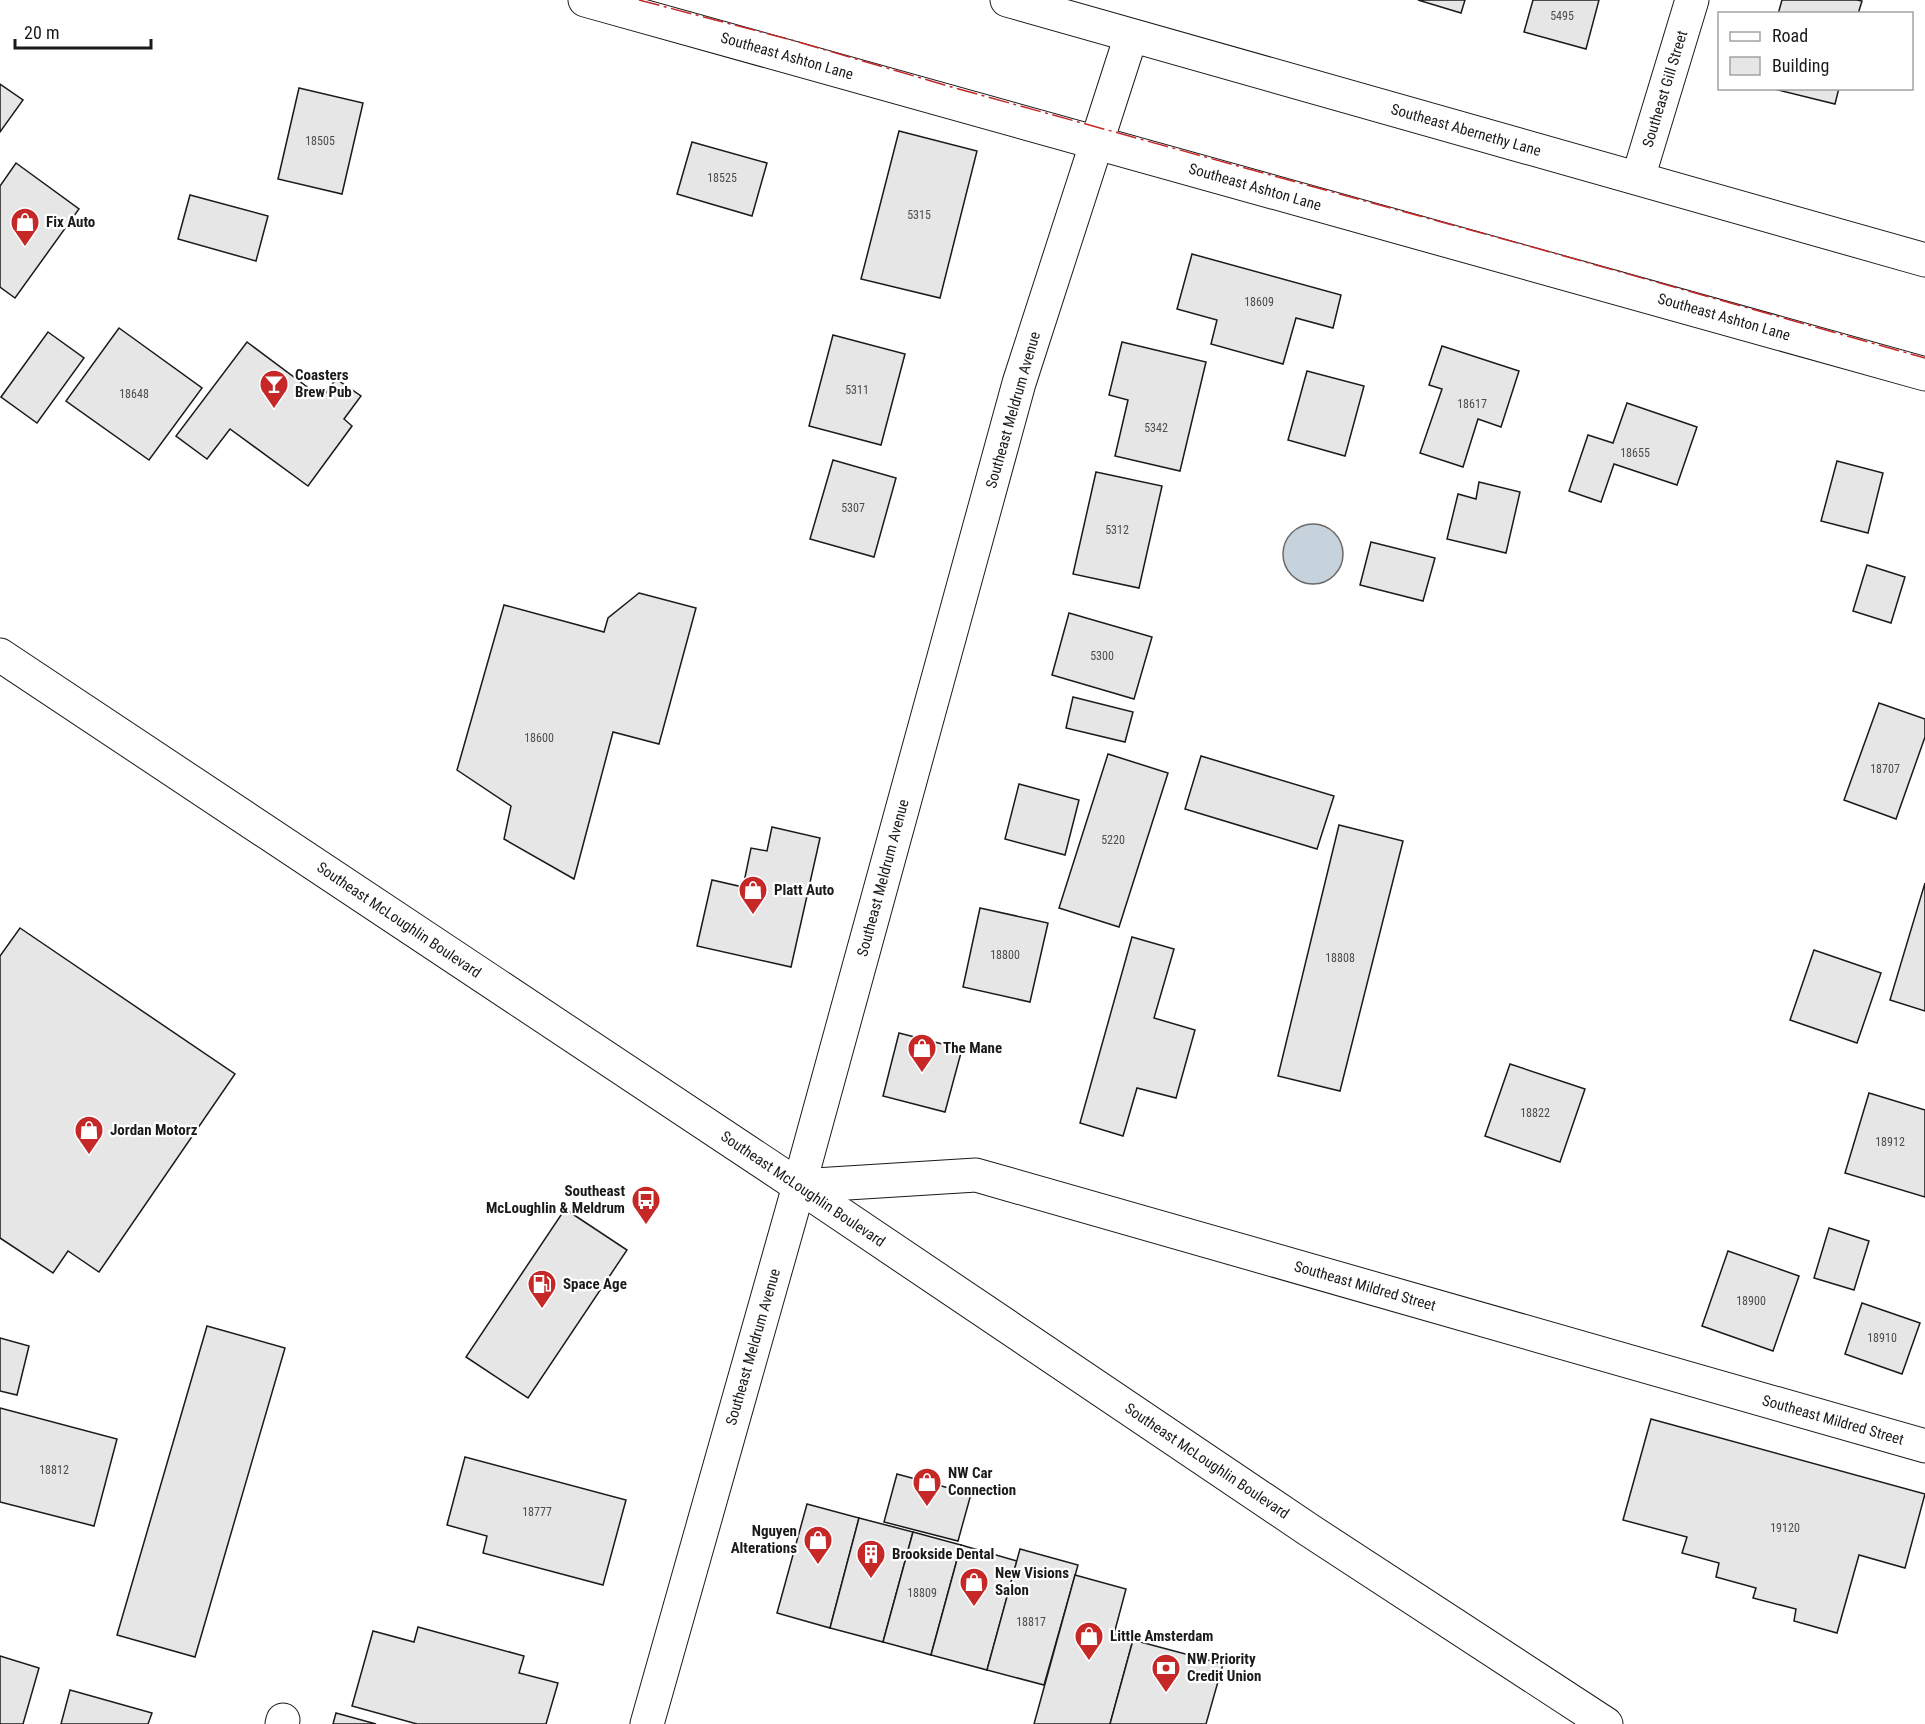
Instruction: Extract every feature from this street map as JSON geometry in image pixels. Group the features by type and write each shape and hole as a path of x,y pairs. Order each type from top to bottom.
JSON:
{"street":[{"name":"Southeast Ashton Lane","path":"585,0 1925,374"},
{"name":"Southeast Abernethy Lane","path":"1006,0 1925,260"},
{"name":"Southeast Gill Street","path":"1638,178 1692,0"},
{"name":"Southeast Meldrum Avenue","path":"647,1724 799,1186 1019,383 1131,36"},
{"name":"Southeast McLoughlin Boulevard","path":"0,655 799,1186 1309,1530 1606,1724"},
{"name":"Southeast Mildred Street","path":"799,1186 976,1175 1925,1446"}],"shaded area":[{"path":"1307,524 1319,524 1330,529 1338,537 1343,554 1341,566 1330,579 1319,584 1307,584 1296,579 1288,571 1283,560 1283,548 1288,537 1296,529"}],"building":[{"path":"1418,0 1465,0 1461,13"},
{"path":"1533,0 1599,0 1586,49 1524,32"},
{"path":"1782,0 1862,1 1859,12 1779,12"},
{"path":"0,84 23,100 0,132"},
{"path":"299,88 363,103 342,194 278,179"},
{"path":"1778,90 1838,90 1835,104"},
{"path":"899,131 977,151 940,298 861,279"},
{"path":"692,142 767,163 752,216 677,194"},
{"name":"Fix Auto","path":"16,163 79,209 15,298 0,287 0,186"},
{"path":"190,195 268,216 256,261 178,239"},
{"path":"1192,254 1341,295 1333,328 1296,318 1283,364 1211,344 1217,320 1177,309"},
{"path":"119,328 202,388 149,460 66,401"},
{"path":"48,332 84,358 37,423 1,397"},
{"path":"833,335 905,354 881,445 809,426"},
{"name":"Coasters Brew Pub","path":"247,342 322,398 336,379 361,396 344,419 352,426 308,486 230,429 207,459 176,436"},
{"path":"1122,342 1206,362 1180,471 1115,456 1128,400 1109,395"},
{"path":"1442,346 1519,371 1501,427 1478,419 1463,467 1420,453 1442,389 1429,385"},
{"path":"1307,371 1364,386 1345,456 1288,440"},
{"path":"1627,403 1697,427 1677,485 1614,464 1601,502 1569,491 1588,435 1613,443"},
{"path":"833,460 896,478 874,557 810,539"},
{"path":"1837,461 1883,473 1868,533 1821,521"},
{"path":"1096,472 1162,486 1139,588 1073,574"},
{"path":"1479,482 1520,492 1506,553 1447,539 1458,494 1476,499"},
{"path":"1371,542 1435,558 1423,601 1360,585"},
{"path":"1867,565 1905,577 1891,623 1853,611"},
{"path":"639,593 696,608 659,744 613,732 574,879 504,839 511,806 457,770 504,605 604,632 608,618"},
{"path":"1069,613 1152,637 1134,699 1052,675"},
{"path":"1073,697 1133,712 1125,742 1066,728"},
{"path":"1879,703 1925,719 1925,737 1896,819 1844,800"},
{"path":"1108,754 1168,773 1119,927 1059,908"},
{"path":"1201,756 1334,796 1317,849 1185,809"},
{"path":"1019,784 1079,800 1065,855 1005,839"},
{"path":"1339,825 1403,841 1340,1091 1278,1076"},
{"name":"Platt Auto","path":"772,827 820,838 791,967 697,946 712,880 743,887 751,848 767,851"},
{"path":"1925,883 1925,1011 1890,1000"},
{"path":"980,908 1048,923 1030,1002 963,987"},
{"name":"Jordan Motorz","path":"20,928 235,1074 99,1272 68,1251 53,1273 0,1238 0,956"},
{"path":"1132,937 1174,949 1154,1018 1195,1030 1176,1098 1137,1088 1123,1136 1080,1123"},
{"path":"1814,950 1881,973 1857,1043 1790,1020"},
{"name":"The Mane","path":"899,1033 962,1049 945,1112 883,1096"},
{"path":"1510,1064 1585,1089 1560,1162 1485,1136"},
{"path":"1869,1093 1925,1110 1925,1197 1845,1173"},
{"path":"565,1209 627,1250 528,1398 466,1357"},
{"path":"1829,1228 1869,1241 1854,1290 1814,1278"},
{"path":"1728,1251 1799,1276 1773,1351 1702,1326"},
{"path":"1862,1303 1920,1323 1902,1374 1845,1354"},
{"path":"207,1326 285,1348 195,1657 117,1635"},
{"path":"0,1338 29,1346 17,1395 0,1391"},
{"path":"0,1408 117,1439 94,1526 0,1502"},
{"path":"1651,1419 1925,1494 1905,1568 1859,1555 1837,1633 1794,1621 1796,1609 1753,1598 1756,1588 1716,1577 1719,1563 1682,1553 1687,1537 1623,1520"},
{"path":"465,1457 626,1500 603,1585 483,1553 487,1536 447,1525"},
{"name":"NW Car Connection","path":"897,1474 971,1494 958,1541 884,1522"},
{"name":"Nguyen Alterations","path":"807,1504 859,1518 830,1628 777,1613"},
{"name":"Brookside Dental","path":"859,1518 913,1532 883,1642 830,1628"},
{"path":"913,1532 961,1545 931,1655 883,1642"},
{"name":"New Visions Salon","path":"961,1545 1017,1561 987,1670 931,1655"},
{"path":"1020,1549 1078,1565 1044,1685 987,1670"},
{"name":"Little Amsterdam","path":"1075,1575 1126,1589 1114,1634 1133,1640 1110,1724 1034,1724"},
{"path":"418,1627 524,1656 519,1673 558,1683 546,1724 417,1724 352,1706 373,1631 414,1642"},
{"name":"NW Priority Credit Union","path":"1133,1640 1223,1664 1206,1724 1110,1724"},
{"path":"0,1656 39,1668 23,1724 0,1724"},
{"path":"70,1690 152,1713 148,1724 61,1724"},
{"path":"336,1713 376,1724 333,1724"}],"power":[{"path":"639,0 788,39 955,88 1925,358"}],"place":[{"name":"Fix Auto","path":"25,248"},
{"name":"Coasters Brew Pub","path":"274,410"},
{"name":"Platt Auto","path":"753,916"},
{"name":"The Mane","path":"922,1074"},
{"name":"Jordan Motorz","path":"89,1156"},
{"name":"Southeast McLoughlin & Meldrum","path":"646,1226"},
{"name":"Space Age","path":"542,1310"},
{"name":"NW Car Connection","path":"927,1508"},
{"name":"Nguyen Alterations","path":"818,1566"},
{"name":"Brookside Dental","path":"871,1580"},
{"name":"New Visions Salon","path":"974,1608"},
{"name":"Little Amsterdam","path":"1089,1662"},
{"name":"NW Priority Credit Union","path":"1166,1694"}]}
